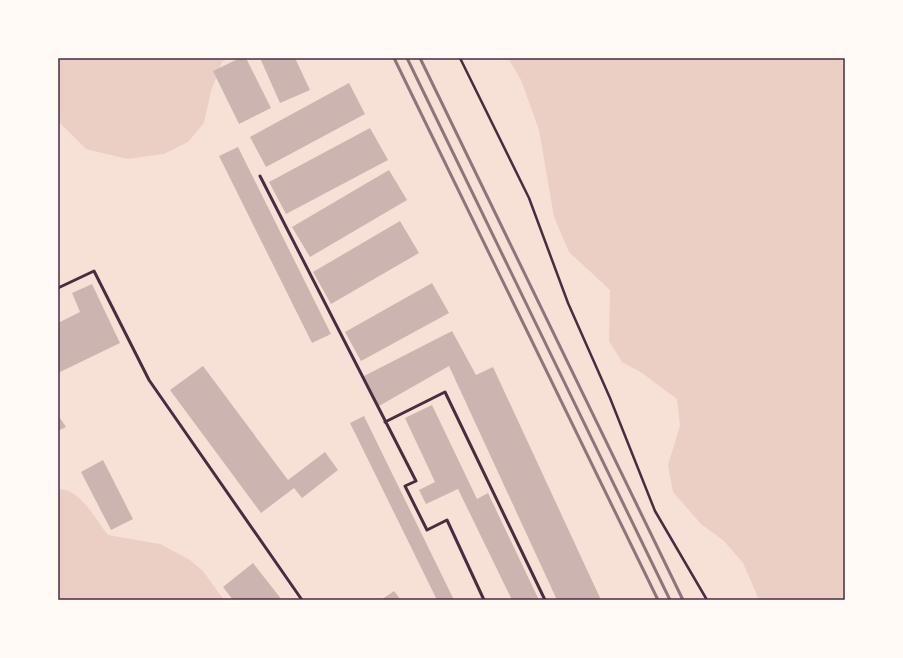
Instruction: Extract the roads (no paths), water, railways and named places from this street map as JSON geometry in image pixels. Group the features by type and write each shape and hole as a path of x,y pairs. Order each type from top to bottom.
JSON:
{"lane":[{"path":"260,176 416,481 405,486 427,530 446,520 484,600"},
{"path":"58,288 94,271 149,380 302,600"},
{"path":"385,422 445,392 545,600"}],"railway":[{"path":"394,58 658,600"},
{"path":"407,58 670,600"},
{"path":"420,58 683,600"}]}
